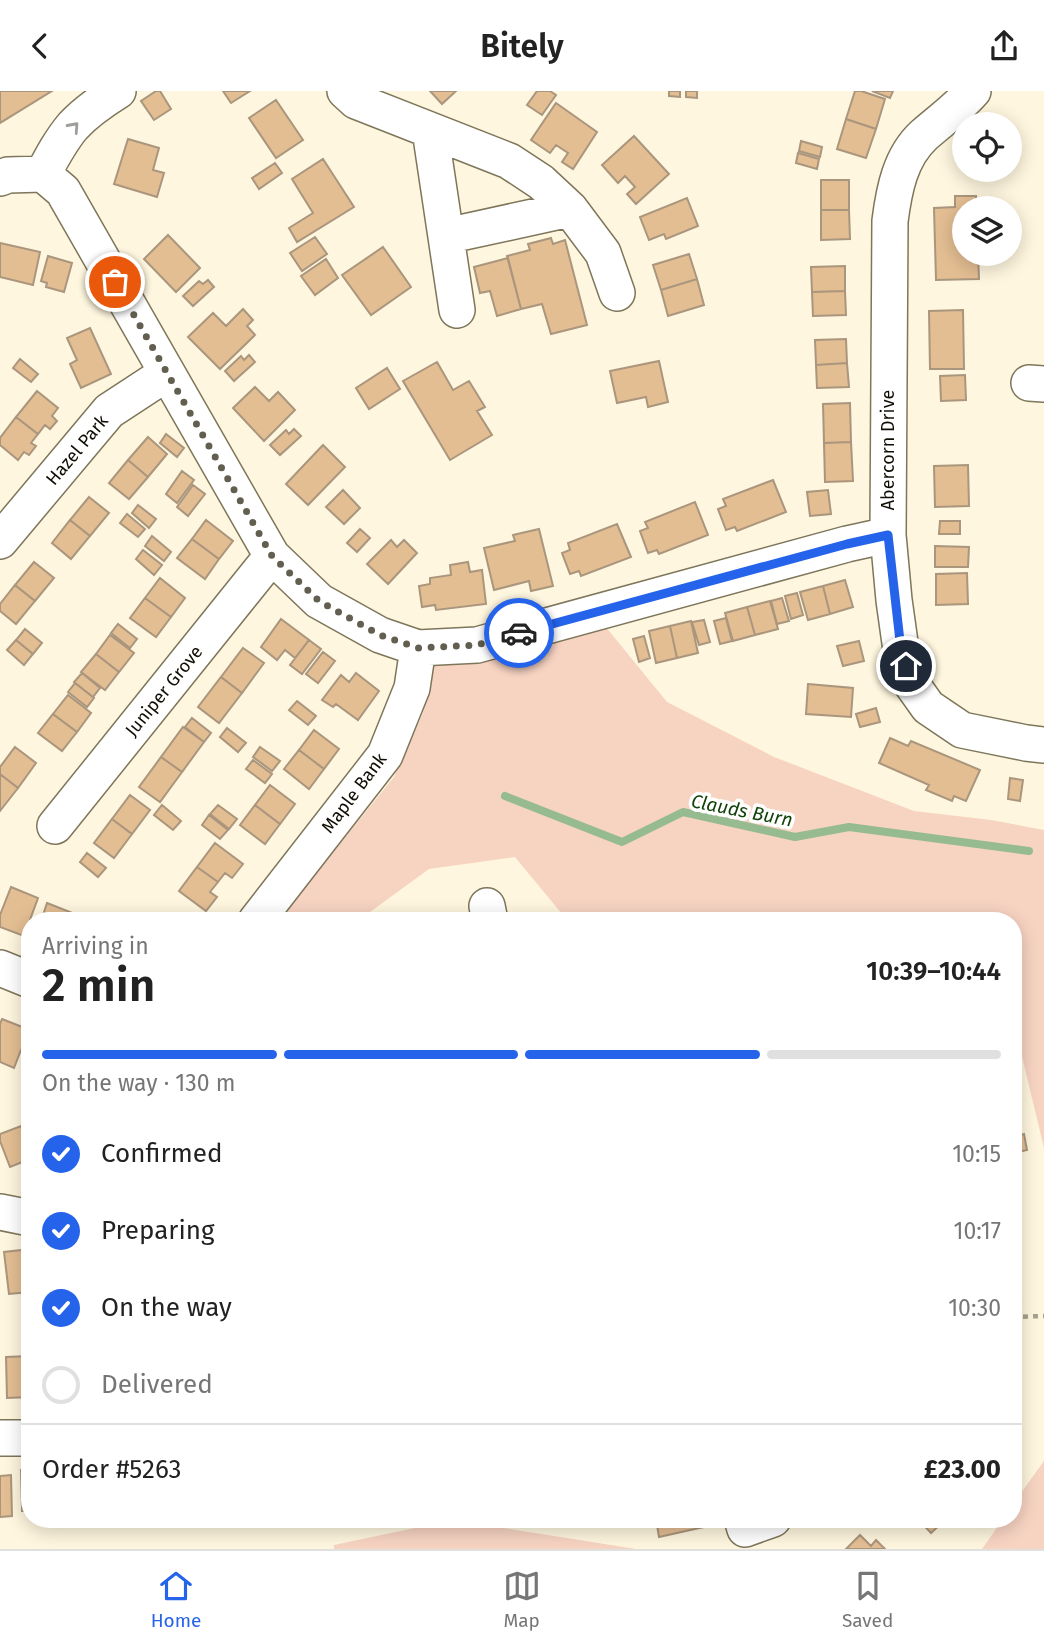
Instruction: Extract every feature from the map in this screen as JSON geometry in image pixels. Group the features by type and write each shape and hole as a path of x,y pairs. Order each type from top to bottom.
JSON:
{"street":[{"path":"43,174 58,146 74,125 118,91"},
{"path":"345,91 356,101 509,161 541,181 570,209 603,253 617,293"},
{"name":"Abercorn Drive","path":"973,91 921,138 907,157 893,194 890,221 888,535 901,650 911,683 928,707 962,730 1044,745"},
{"path":"430,130 457,310"},
{"path":"0,178 8,175 43,174 62,191 272,556 319,601 380,635 418,648 477,645 888,535"},
{"path":"446,236 570,209"},
{"name":"Hazel Park","path":"0,541 109,411 167,373"},
{"name":"Juniper Grove","path":"55,826 272,556"},
{"name":"Maple Bank","path":"263,912 385,755 412,688 418,648"},
{"path":"0,968 21,976"},
{"path":"0,1212 21,1216"},
{"path":"0,1439 21,1438"}],"path":[{"path":"1022,1316 1044,1315"}],"shaded area":[{"path":"605,626 667,702 774,757 914,811 991,820 1044,830 1044,1148 1022,1056 1022,912 560,912 515,857 429,869 370,912 284,912 394,777 423,713 429,658"},
{"path":"1044,1461 1044,1549 982,1549 997,1528 1022,1528 1022,1492"},
{"path":"415,1528 503,1528 636,1549 334,1549 334,1545"}],"building":[{"path":"0,91 52,91 0,123"},
{"path":"160,91 171,109 154,120 141,101"},
{"path":"223,91 250,91 231,103"},
{"path":"430,91 456,91 442,104"},
{"path":"537,91 550,91 556,95 542,115 527,105"},
{"path":"669,91 680,91 680,97 669,96"},
{"path":"686,91 697,91 697,98 686,97"},
{"path":"855,91 885,99 876,129 846,119"},
{"path":"872,91 893,91 890,98"},
{"path":"276,100 303,140 276,158 249,118"},
{"path":"556,103 597,132 573,169 562,162 568,153 556,145 550,153 531,140"},
{"path":"846,119 876,129 866,158 837,149"},
{"path":"634,136 669,174 636,204 627,194 635,187 625,176 618,183 602,165"},
{"path":"128,139 159,148 153,170 164,173 157,197 114,184"},
{"path":"801,141 822,147 820,157 799,151"},
{"path":"798,153 819,159 817,169 796,163"},
{"path":"323,159 354,207 297,242 289,228 313,213 292,179"},
{"path":"275,163 282,173 259,189 252,178"},
{"path":"821,180 849,180 849,210 821,210"},
{"path":"687,198 698,226 666,239 664,234 649,240 640,217"},
{"path":"952,207 952,266 978,266 979,279 936,280 934,208"},
{"path":"821,210 849,210 850,239 821,240"},
{"path":"168,235 200,268 176,292 144,259"},
{"path":"315,237 327,254 302,271 290,253"},
{"path":"551,238 553,244 565,240 587,325 551,334 542,304 521,309 507,256 530,250 528,244"},
{"path":"0,243 40,252 33,285 0,277"},
{"path":"383,247 411,287 371,315 342,275"},
{"path":"689,254 697,279 661,290 653,265"},
{"path":"48,256 72,263 64,292 46,287 47,283 41,281"},
{"path":"508,258 521,309 497,316 490,291 480,293 474,267"},
{"path":"326,259 338,278 315,295 301,276"},
{"path":"845,266 845,291 812,292 811,267"},
{"path":"697,279 704,305 668,316 661,290"},
{"path":"208,280 214,287 193,306 183,296 199,281 203,284"},
{"path":"845,291 846,315 813,316 812,292"},
{"path":"243,309 253,320 247,326 255,335 220,369 188,337 213,313 226,326"},
{"path":"963,310 964,369 930,369 929,311"},
{"path":"90,328 111,374 81,388 70,364 77,360 67,338"},
{"path":"846,339 847,363 816,365 815,340"},
{"path":"249,355 255,362 234,381 225,371 241,356 244,360"},
{"path":"20,359 38,374 31,382 13,368"},
{"path":"659,361 668,402 648,407 646,397 617,403 610,371"},
{"path":"437,362 453,390 469,381 485,407 477,411 492,435 450,460 403,381"},
{"path":"847,363 849,387 817,388 816,365"},
{"path":"387,368 400,389 369,409 356,388"},
{"path":"965,375 966,400 941,401 940,376"},
{"path":"255,387 269,401 278,392 295,410 264,441 233,408"},
{"path":"37,391 58,408 52,416 57,421 50,429 45,425 38,434 16,417"},
{"path":"850,403 851,442 824,443 823,404"},
{"path":"16,417 38,434 31,443 36,446 29,455 24,452 18,460 0,445 0,438"},
{"path":"294,429 301,436 280,455 270,445 286,430 289,434"},
{"path":"166,434 184,448 177,457 160,443"},
{"path":"148,437 167,454 148,477 128,460"},
{"path":"851,442 853,481 825,482 824,443"},
{"path":"323,445 345,467 308,505 286,484"},
{"path":"128,460 148,477 129,499 109,483"},
{"path":"968,465 969,506 935,507 934,466"},
{"path":"182,471 194,480 177,503 166,494"},
{"path":"773,480 786,512 737,531 735,527 726,530 718,509 726,506 723,499"},
{"path":"193,485 205,494 188,516 177,507"},
{"path":"343,490 360,508 344,524 326,507"},
{"path":"828,490 831,514 810,516 807,492"},
{"path":"89,497 109,513 90,536 70,520"},
{"path":"695,502 708,535 659,554 657,550 648,553 640,531 648,528 645,522"},
{"path":"138,505 156,519 149,528 132,513"},
{"path":"127,514 145,529 138,537 120,523"},
{"path":"70,520 90,536 71,559 52,543"},
{"path":"206,520 233,541 219,559 192,539"},
{"path":"940,521 960,521 960,534 939,534"},
{"path":"617,524 631,557 581,576 579,571 570,574 562,553 570,550 568,543"},
{"path":"360,529 370,538 357,552 347,543"},
{"path":"539,529 553,586 531,591 529,581 494,590 484,548 515,541 513,535"},
{"path":"152,536 171,552 164,561 145,546"},
{"path":"192,539 219,559 205,579 177,558"},
{"path":"391,540 397,547 404,540 417,553 388,584 367,564"},
{"path":"935,546 969,547 968,567 935,567"},
{"path":"143,550 162,565 154,575 136,559"},
{"path":"34,562 54,578 35,601 15,585"},
{"path":"468,562 470,572 482,570 486,604 436,610 435,605 422,607 419,586 430,584 430,578 451,575 450,565"},
{"path":"967,573 968,604 936,605 936,574"},
{"path":"160,578 185,598 171,617 145,598"},
{"path":"845,580 853,607 830,614 823,586"},
{"path":"15,585 35,601 16,624 0,611 0,604"},
{"path":"823,586 830,614 808,620 800,592"},
{"path":"797,593 803,615 791,619 785,596"},
{"path":"145,598 171,617 156,637 130,618"},
{"path":"782,598 789,621 777,624 771,601"},
{"path":"770,601 778,629 755,635 747,607"},
{"path":"747,607 755,635 733,641 725,613"},
{"path":"726,618 732,641 720,644 714,621"},
{"path":"281,619 309,640 295,658 285,650 277,660 261,647"},
{"path":"704,620 710,642 699,645 692,622"},
{"path":"691,621 698,653 677,658 670,626"},
{"path":"118,624 137,639 130,648 111,633"},
{"path":"670,626 677,658 656,663 649,631"},
{"path":"25,629 42,643 33,654 16,640"},
{"path":"110,635 134,653 119,672 96,654"},
{"path":"644,636 650,658 639,662 633,639"},
{"path":"16,640 33,654 24,665 7,650"},
{"path":"309,640 321,649 302,674 290,665"},
{"path":"859,641 864,661 843,666 837,646"},
{"path":"243,648 264,663 242,693 221,677"},
{"path":"323,652 335,661 318,683 306,674"},
{"path":"96,654 119,672 105,690 81,672"},
{"path":"82,673 100,688 93,697 74,682"},
{"path":"356,673 379,691 358,720 336,704 333,707 322,700 341,675 349,682"},
{"path":"221,677 242,693 219,723 198,707"},
{"path":"75,683 94,698 87,707 68,692"},
{"path":"808,684 853,688 851,717 806,714"},
{"path":"68,695 91,713 77,732 53,714"},
{"path":"297,701 316,716 308,725 289,710"},
{"path":"876,708 880,722 860,727 856,714"},
{"path":"53,714 77,732 62,751 38,733"},
{"path":"192,718 211,733 204,742 185,727"},
{"path":"183,727 204,742 182,772 161,757"},
{"path":"227,728 246,743 238,752 220,737"},
{"path":"314,730 339,749 324,769 299,750"},
{"path":"890,738 908,746 911,741 980,770 966,801 954,796 952,801 926,790 929,785 879,763"},
{"path":"15,747 36,763 18,788 0,774 0,767"},
{"path":"260,747 280,761 272,771 253,757"},
{"path":"299,750 324,769 309,789 284,769"},
{"path":"161,757 182,772 160,802 139,787"},
{"path":"253,760 272,774 265,783 246,769"},
{"path":"0,774 18,788 0,811"},
{"path":"1010,778 1023,780 1020,801 1008,799"},
{"path":"270,785 295,804 280,824 255,805"},
{"path":"130,795 150,810 132,834 112,819"},
{"path":"162,805 181,821 173,830 154,815"},
{"path":"218,805 237,819 229,829 210,814"},
{"path":"255,805 280,824 265,844 240,825"},
{"path":"209,815 228,830 220,839 202,825"},
{"path":"112,819 132,834 114,858 94,843"},
{"path":"215,843 243,864 232,878 225,873 218,882 197,867"},
{"path":"87,853 106,868 98,877 80,862"},
{"path":"197,867 218,882 210,892 217,897 206,911 179,891"},
{"path":"11,887 38,898 33,912 21,912 21,935 0,927 0,915"},
{"path":"47,903 70,912 44,912"},
{"path":"2,1019 21,1026 21,1050 14,1068 0,1062"},
{"path":"21,1126 21,1163 10,1167 0,1134"},
{"path":"1022,1135 1027,1150 1022,1151"},
{"path":"21,1250 21,1293 9,1294 4,1252"},
{"path":"21,1356 21,1397 7,1398 6,1357"},
{"path":"11,1475 12,1516 0,1517 0,1476"},
{"path":"658,1528 700,1528 659,1537"},
{"path":"860,1535 871,1546 876,1540 885,1549 846,1549"}],"waterway":[{"name":"Clauds Burn","path":"505,796 622,842 683,812 795,837 849,827 1029,851"}],"way so far":[{"path":"115,282 272,556 319,601 380,635 418,648 477,645 519,633"}],"route":[{"path":"519,633 888,535 894,600 906,666"}]}
